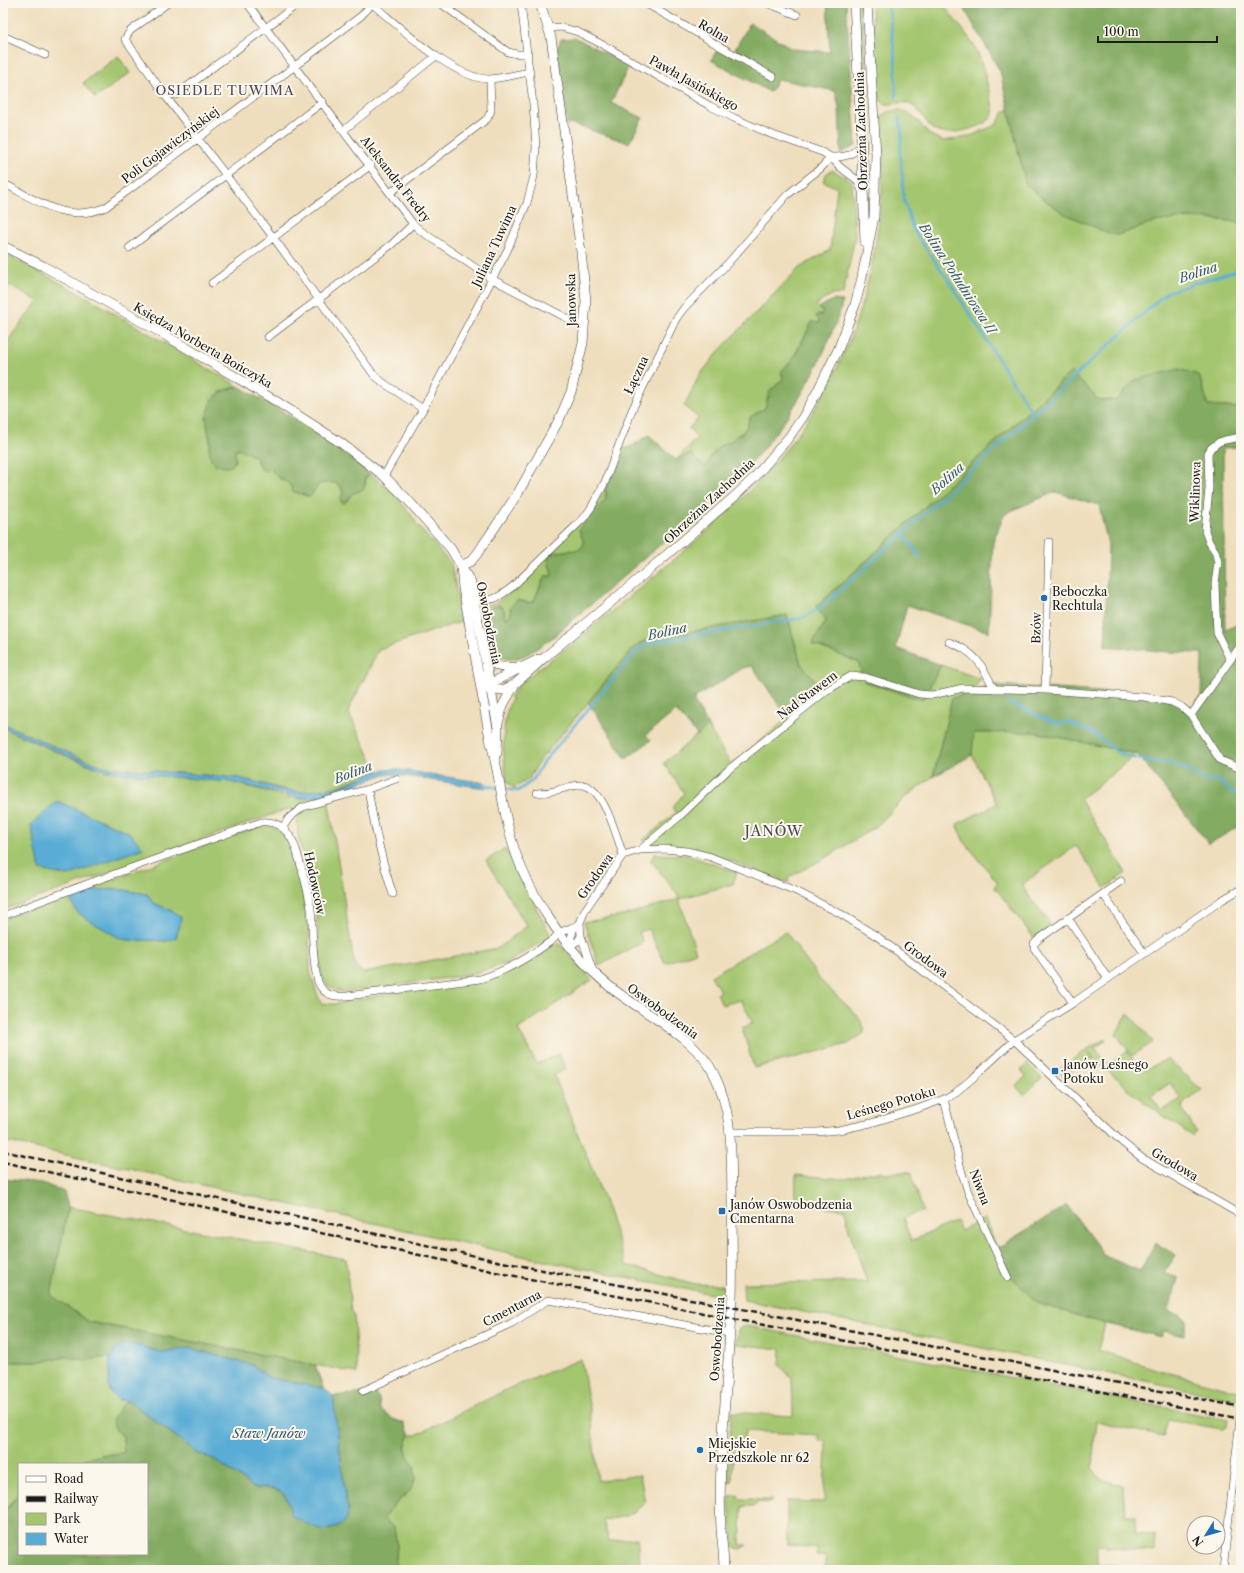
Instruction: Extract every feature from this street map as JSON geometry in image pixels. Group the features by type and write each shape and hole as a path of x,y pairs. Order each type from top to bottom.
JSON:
{"street":[{"path":"168,3 130,32 125,39 374,375 423,409"},
{"name":"Aleksandra Fredry","path":"247,3 371,165 413,224 492,279 584,327"},
{"path":"176,95 299,3"},
{"path":"371,3 436,56 465,74 490,79 530,72"},
{"name":"Poli Gojawiczyńskiej","path":"3,184 52,208 66,213 83,214 106,207 361,16 371,3"},
{"path":"440,3 508,52 528,54"},
{"path":"522,5 530,3"},
{"name":"Janowska","path":"461,566 471,561 477,554 518,493 559,420 571,392 583,343 586,301 581,252 551,37 540,3"},
{"name":"Rolna","path":"645,3 773,76"},
{"path":"768,3 797,15"},
{"name":"Obrzeżna Zachodnia","path":"854,3 862,144 866,258"},
{"name":"Obrzeżna Zachodnia","path":"515,684 545,657 716,514 755,477 772,458 803,417 828,374 855,305 874,217 876,176 867,3"},
{"name":"Juliana Tuwima","path":"384,476 423,409 507,252 526,203 534,176 536,146 530,72 522,5"},
{"name":"Pawła Jasińskiego","path":"549,28 561,27 578,32 734,118 831,157 840,167 857,180 863,193"},
{"path":"3,36 45,55"},
{"path":"344,130 436,56"},
{"path":"390,192 487,119 491,111 490,79"},
{"path":"129,248 323,102"},
{"path":"831,157 844,157 850,155 862,144"},
{"name":"Łączna","path":"474,599 489,601 500,596 512,587 576,526 591,508 603,488 632,410 676,319 684,308 729,262 787,195 821,168 831,157"},
{"path":"212,284 371,165"},
{"path":"268,337 391,245 413,224"},
{"name":"Księdza Norberta Bończyka","path":"3,246 43,266 158,331 271,398 341,443 384,476"},
{"name":"Wiklinowa","path":"1230,660 1218,633 1215,584 1218,562 1215,551 1209,542 1205,531 1209,488 1208,453 1211,448 1219,442 1241,437"},
{"name":"Oswobodzenia","path":"384,476 451,549 471,583 498,728"},
{"name":"Bzów","path":"1045,690 1049,542"},
{"name":"Oswobodzenia","path":"461,566 463,588 490,739 497,763 510,836 518,861 534,894 569,944 593,971 628,1001 697,1050 711,1068 719,1084 726,1109 730,1132 732,1297 721,1460 720,1504 724,1570"},
{"path":"949,642 962,647 975,658 986,672 994,689"},
{"path":"1191,715 1241,645"},
{"name":"Obrzeżna Zachodnia","path":"484,652 490,662 497,666 504,668 522,667"},
{"name":"Obrzeżna Zachodnia","path":"490,686 493,682 545,657"},
{"name":"Oswobodzenia","path":"478,670 484,681 490,686"},
{"name":"Nad Stawem","path":"640,850 680,816 728,770 826,691 851,676 865,677 919,694 932,695 963,688 1045,690 1144,697 1172,702 1182,707 1191,715 1220,760 1241,769"},
{"path":"483,700 486,690 490,686 495,689 503,690 515,684"},
{"name":"Oswobodzenia","path":"497,763 498,728 503,705 515,684"},
{"path":"3,916 47,898 261,822 269,821 277,823 283,827 289,818 303,808 368,789 396,778"},
{"path":"537,793 558,791 573,786 583,785 591,788 604,805 624,855"},
{"path":"368,789 385,871 393,894"},
{"name":"Hodowców","path":"283,827 293,840 311,908 318,981 324,991 330,995 347,996 480,979 511,966 552,941 560,932"},
{"name":"Grodowa","path":"569,944 585,910 624,855 640,850 663,849 687,851 712,857 802,894 841,914 878,937 1014,1040 1122,1143 1142,1158 1241,1215"},
{"path":"1073,1003 1034,948 1034,944 1036,941 1121,881"},
{"name":"Leśnego Potoku","path":"730,1132 817,1132 840,1130 871,1123 918,1109 944,1099 956,1092 974,1077 1014,1040 1073,1003 1222,900 1241,889"},
{"path":"1103,894 1144,953"},
{"path":"1068,918 1108,979"},
{"path":"560,932 577,925"},
{"name":"Grodowa","path":"577,925 593,971"},
{"path":"569,944 571,945 575,943 581,936"},
{"name":"Niwna","path":"944,1099 968,1192 1008,1278"},
{"name":"Cmentarna","path":"363,1391 512,1323 548,1300 729,1333"},
{"path":"1223,1570 1241,1410"}],"green space":[{"path":"827,3 846,3 856,146 841,153 839,107 835,91 778,79 770,92 711,60 719,47 731,56 750,23 793,49 830,52"},
{"path":"858,3 862,3 871,141 870,181"},
{"path":"872,3 943,3 973,44 979,58 993,113 987,122 973,128 956,132 941,133 932,128 912,105 907,103 886,104 881,101 877,85"},
{"path":"961,3 1241,3 1241,223 1217,219 1183,218 1155,222 1118,235 1110,234 1065,214 1046,201 1026,185 1000,71"},
{"path":"576,38 629,66 611,103 643,118 629,143 572,124 567,125 557,50 561,39"},
{"path":"118,56 130,73 95,98 83,83"},
{"path":"901,110 911,114 930,135 943,141 968,137 996,125 1004,112 1009,110 1026,185 1110,234 1125,233 1154,222 1187,218 1241,223 1241,408 1208,406 1199,375 1135,380 1117,400 1099,400 1071,372 816,607 827,621 812,644 858,662 922,700 941,665 981,679 971,692 952,698 933,777 907,796 878,825 829,856 789,877 788,883 695,847 648,846 643,840 676,813 672,808 684,793 664,763 708,726 731,765 788,718 821,687 801,664 787,615 649,639 638,644 539,761 529,779 514,788 507,782 504,729 508,708 512,698 510,697 517,687 587,632 696,541 730,510 762,477 792,441 819,403 841,360 857,319 874,255 882,190 883,161 880,121 884,114"},
{"path":"832,170 852,181 855,237 843,294 831,295 816,305 823,311 819,323 812,322 791,362 787,365 782,380 768,396 765,408 750,417 747,426 742,433 731,441 720,446 711,456 706,467 688,454 676,460 697,438 689,428 698,418 684,406 699,376 718,352 799,268 830,250 837,188 823,181 826,174"},
{"path":"3,253 85,296 238,386 221,392 206,418 210,441 209,449 235,461 235,450 241,450 249,453 256,457 258,464 270,469 280,479 286,481 291,486 292,491 310,497 319,484 334,482 341,487 343,494 350,496 353,493 360,491 366,484 365,478 370,474 395,494 415,520 416,524 451,564 463,621 379,649 348,711 377,771 333,788 307,792 291,791 239,778 106,767 83,759 3,724 3,347 38,301 3,282"},
{"path":"833,300 843,301 824,351 812,375 785,420 734,481 553,637 535,650 525,655 507,659 500,656 494,648 489,628 489,610 491,607 500,605 503,608 506,619 511,613 510,608 518,600 528,603 534,601 545,576 551,576 552,572 548,563 549,555 558,552 575,550 582,547 584,543 579,529 606,499 606,489 615,468 619,464 623,449 632,446 649,435 676,460 692,454 700,464 706,467 711,456 720,446 731,441 742,433 747,426 750,417 765,408 770,391 782,380 782,371 790,363 800,347 812,322 819,323 819,320 816,317 817,315 822,315 823,311 819,309 820,307"},
{"path":"1179,369 1199,375 1208,406 1241,408 1241,447 1223,448 1225,630 1241,623 1241,692 1239,692 1241,710 1241,825 1209,844 1137,754 1034,732 974,733 972,755 933,777 952,698 996,685 1161,696 1176,700 1190,707 1193,706 1201,695 1202,653 1170,652 1105,646 1108,545 1099,505 1055,492 1004,515 993,542 989,632 907,605 896,648 941,665 922,700 865,682 858,662 812,644 826,621 816,607 1071,372 1099,400 1117,400 1135,380"},
{"path":"238,386 292,417 323,437 370,474 365,478 364,489 353,493 346,502 342,503 340,498 343,494 340,486 334,483 323,483 319,484 310,497 292,491 290,485 278,477 271,469 264,471 260,468 256,457 239,449 235,450 235,461 232,466 226,467 216,465 211,459 206,418 213,398 221,392"},
{"path":"615,468 606,489 606,499 579,529 584,543 582,547 578,551 568,550 554,553 548,563 552,572 551,576 545,576 534,601 528,603 523,601 506,619 488,611 488,615 485,605 495,603 509,594 600,499"},
{"path":"787,615 801,664 821,687 788,718 752,666 743,668 693,699 708,726 698,736 676,711 646,735 651,740 626,759 588,702 633,648 649,639"},
{"path":"3,728 59,753 106,771 231,782 291,798 304,799 328,797 352,950 355,965 363,973 498,948 527,926 486,861 505,848 551,936 505,964 468,975 346,992 337,991 327,985 321,974 316,906 298,837 297,817 291,808 3,910"},
{"path":"1034,732 1137,754 1080,799 1126,873 1105,888 1076,846 1021,885 1051,925 1034,938 994,886 998,883 963,840 957,824 997,804 972,755 973,733"},
{"path":"266,825 276,829 290,842 294,852 309,925 310,970 321,1003 334,1004 409,990 471,983 535,956 558,942 592,980 518,1029 537,1064 559,1054 566,1069 554,1075 604,1199 626,1265 695,1284 723,1285 722,1296 545,1261 3,1141 3,919 225,838","holes":["117,889 147,894 154,903 172,911 180,925 176,938 167,941 130,940 77,895 87,892"]},
{"path":"654,854 687,855 737,872 733,884 679,899 676,892 651,861"},
{"path":"679,899 696,952 665,963 648,929 639,932 643,942 599,966 584,922 622,916"},
{"path":"786,932 820,980 857,1015 864,1027 864,1033 848,1044 754,1068 742,1028 753,1023 741,1000 722,1005 717,993 720,991 711,976"},
{"path":"1128,1013 1153,1042 1132,1056 1116,1034"},
{"path":"1105,1039 1106,1040 1095,1048 1108,1065 1127,1051 1141,1072 1167,1059 1202,1090 1184,1103 1182,1108 1196,1132 1192,1136 1129,1091 1121,1081 1105,1069 1086,1050","holes":["1170,1083 1181,1099 1161,1111 1151,1096"]},
{"path":"1085,1051 1094,1059 1083,1061 1065,1077 1058,1070"},
{"path":"1028,1064 1042,1078 1024,1095 1016,1086 1026,1076 1021,1070"},
{"path":"911,1172 923,1211 903,1218 911,1241 956,1221 961,1231 985,1219 997,1248 1037,1303 1105,1324 1098,1350 1159,1370 1241,1392 1239,1400 744,1300 743,1283 867,1282 849,1230 845,1209 795,1204 796,1175 845,1179 869,1173"},
{"path":"3,1179 42,1183 64,1192 68,1207 51,1295 89,1322 315,1365 323,1388 270,1378 252,1365 189,1348 163,1353 137,1345 115,1349 110,1357 87,1360 66,1357 37,1362 3,1362"},
{"path":"1067,1205 1105,1256 1140,1271 1155,1243 1176,1255 1164,1273 1178,1278 1169,1311 1187,1319 1184,1336 1164,1331 1161,1337 1099,1322 1037,1303 1011,1276 997,1248"},
{"path":"68,1207 346,1259 351,1312 354,1316 357,1373 89,1322 51,1295"},
{"path":"747,1326 1228,1420 1227,1427 1223,1429 1168,1420 1163,1437 1096,1421 1092,1468 1101,1479 1123,1486 1125,1515 1136,1515 1135,1533 1155,1535 1154,1552 1097,1546 1097,1564 1116,1565 1116,1570 825,1570 826,1557 816,1556 818,1548 787,1545 787,1501 824,1502 826,1441 819,1441 819,1435 745,1431 744,1439 734,1439 732,1482 728,1480 731,1412 793,1416 792,1378 780,1366 781,1349 736,1344 738,1329"},
{"path":"66,1357 87,1360 110,1357 109,1386 119,1400 128,1400 120,1407 116,1430 123,1436 124,1453 102,1455 85,1459 82,1463 18,1463 18,1490 14,1501 3,1511 3,1362 37,1362"},
{"path":"581,1359 590,1410 598,1481 640,1475 645,1503 628,1516 603,1520 609,1541 637,1538 641,1570 395,1570 397,1545 383,1518 396,1503 410,1491 414,1465 407,1453 406,1444 410,1435 416,1435 508,1389"},
{"path":"375,1392 379,1399 380,1409 393,1419 404,1423 410,1435 405,1445 407,1455 414,1465 416,1478 410,1491 396,1503 383,1518 394,1528 397,1545 395,1570 3,1570 3,1511 9,1507 18,1494 18,1555 148,1555 148,1463 82,1463 85,1459 102,1455 124,1453 123,1436 116,1430 112,1421 120,1407 128,1400 199,1454 214,1459 254,1488 275,1489 282,1493 290,1503 349,1511 346,1500 333,1396"},
{"path":"738,1495 739,1499 772,1500 770,1503 756,1502 755,1506 742,1506 740,1545 747,1545 742,1549 734,1548 729,1502 730,1496"}],"water":[{"path":"3,724 83,759 106,767 239,778 284,790 300,792 339,787 377,771 394,769 486,783 485,788 391,774 379,776 332,794 301,798 231,782 115,772 100,769 3,728"},
{"path":"57,801 130,833 143,848 68,876 40,870 31,825"},
{"path":"117,889 147,894 154,903 181,917 176,938 167,941 138,941 121,939 85,918 76,911 71,901 87,892"},
{"name":"Staw Janów","path":"122,1344 137,1345 163,1353 189,1348 252,1365 270,1378 323,1388 333,1396 348,1509 347,1518 343,1523 330,1529 316,1528 303,1522 290,1515 287,1500 280,1491 269,1488 254,1488 214,1459 199,1454 128,1400 119,1400 110,1392 110,1357 115,1349"}],"waterway":[{"name":"Bolina Południowa II","path":"888,3 895,57 896,98"},
{"name":"Bolina Południowa II","path":"899,117 902,134 900,148 904,200 912,226 919,239 947,278 1033,414"},
{"name":"Bolina","path":"482,785 518,791 533,780 542,764 637,651 650,643 802,618 821,608 1167,292 1241,269"},
{"path":"903,533 920,557"},
{"path":"1008,702 1057,724 1067,722 1092,732 1120,754 1138,759 1163,763 1174,763 1175,765 1190,771 1206,781 1219,780 1231,792 1241,794"}],"railway":[{"path":"3,1151 502,1262 1241,1407"},
{"path":"3,1162 500,1273 1241,1419"}],"place":[{"name":"Beboczka Rechtula","path":"1044,598"},
{"name":"Janów Leśnego Potoku","path":"1055,1071"},
{"name":"Janów Oswobodzenia Cmentarna","path":"722,1211"},
{"name":"Miejskie Przedszkole nr 62","path":"700,1450"}],"district":[{"name":"OSIEDLE TUWIMA","path":"225,90"},
{"name":"JANÓW","path":"774,831"}]}
